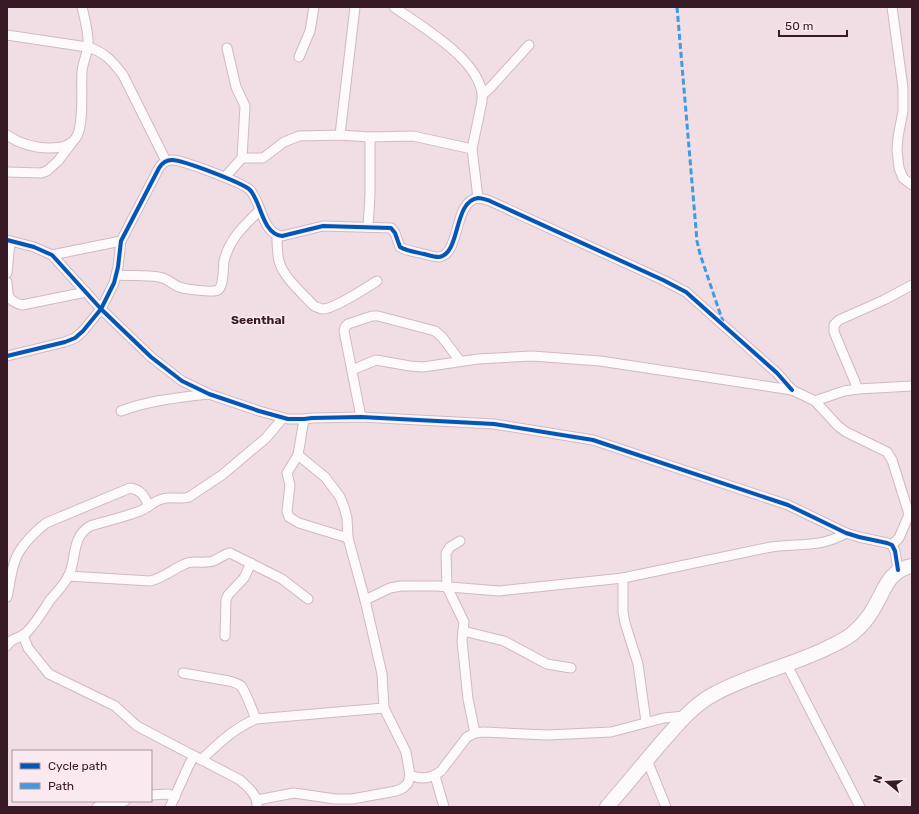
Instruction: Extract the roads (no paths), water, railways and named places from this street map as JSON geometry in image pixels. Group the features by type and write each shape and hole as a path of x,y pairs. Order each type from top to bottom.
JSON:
{"main road":[{"path":"608,807 685,716 717,692 743,680 810,656 845,639 863,624 881,594 898,570 912,566"}],"street":[{"path":"7,172 41,173 47,171 58,161 77,137 81,121 82,71 88,47 87,29 82,7"},
{"path":"299,57 310,31 314,7"},
{"path":"340,135 355,7"},
{"path":"394,7 440,40 465,62 479,82 483,94 472,149 478,198"},
{"path":"892,7 903,88 903,111 898,136 899,168 903,178 912,185"},
{"path":"7,35 88,47 96,49 102,53 123,75 166,161"},
{"path":"483,94 529,45"},
{"path":"225,177 242,158 245,106 236,87 227,48"},
{"path":"7,135 24,144 37,147 59,148 68,145 74,140"},
{"path":"242,158 262,158 284,142 298,136 340,135 370,137 418,137 472,149"},
{"path":"368,227 370,195 370,137"},
{"path":"7,356 65,342 75,338 83,331 101,309 114,283 121,241 159,168 162,163 166,161 175,160 225,177 249,189 259,211 270,229 277,236 279,262 282,269 293,284 314,306 318,308 327,308 377,281"},
{"path":"277,236 323,226 390,228 395,233 400,247 409,251 439,257 446,254 450,247 465,206 478,198 490,201 686,292 777,373 792,390"},
{"path":"116,275 158,277 183,288 212,291 218,290 222,286 224,260 231,243 244,226 259,211"},
{"path":"7,273 9,241 34,247 52,255 101,309 151,357 182,380 209,394 282,418 304,420 312,418 362,418 494,424 593,440 622,448 788,505 846,533 892,545 895,551 898,570"},
{"path":"52,255 121,241"},
{"path":"7,282 9,297 12,301 22,305 86,292"},
{"path":"858,389 834,332 836,322 884,300 912,285"},
{"path":"362,418 344,331 345,327 352,322 372,316 384,317 435,331 442,337 460,361"},
{"path":"352,370 376,360 423,367 460,361 532,356 600,361 792,390 815,401 838,426 846,432 887,452 892,460 911,511 899,538 892,545"},
{"path":"815,401 844,391 912,386"},
{"path":"121,411 153,401 209,394"},
{"path":"8,643 15,638 24,635 68,576 80,534 90,526 133,514 164,498 184,499 189,497 222,475 266,438 278,426 282,418"},
{"path":"304,420 298,455 287,473 290,485 287,511 290,517 299,523 348,538"},
{"path":"24,635 28,648 49,674 115,706 137,726 240,780 247,786 257,803 294,793 343,800 396,791 403,788 408,783 410,775 406,752 384,708 382,674 365,600 348,538 347,518 340,497 325,477 298,455"},
{"path":"7,597 16,559 19,553 38,530 46,523 130,488 136,489 143,493 149,506"},
{"path":"365,600 396,586 447,587 499,591 623,578 771,547 819,544 837,538 846,533"},
{"path":"460,541 450,547 446,553 447,587 463,618 464,625 462,641 468,699 475,733"},
{"path":"68,576 150,581 162,577 188,563 214,561 230,553 282,579 308,599"},
{"path":"224,636 226,600 228,595 244,578 251,563"},
{"path":"623,578 623,612 637,660 646,722"},
{"path":"463,631 504,641 547,664 571,668"},
{"path":"787,665 860,807"},
{"path":"183,673 229,681 241,686 256,719"},
{"path":"170,807 188,765 238,728 256,719 384,708"},
{"path":"410,775 418,778 435,776 441,771 468,737 475,733 484,732 547,735 611,732 664,718 685,716"},
{"path":"647,760 666,807"},
{"path":"435,776 444,807"},
{"path":"152,795 168,794 175,797"},
{"path":"97,807 120,802"}],"district":[{"name":"Seenthal","path":"258,320"}]}
